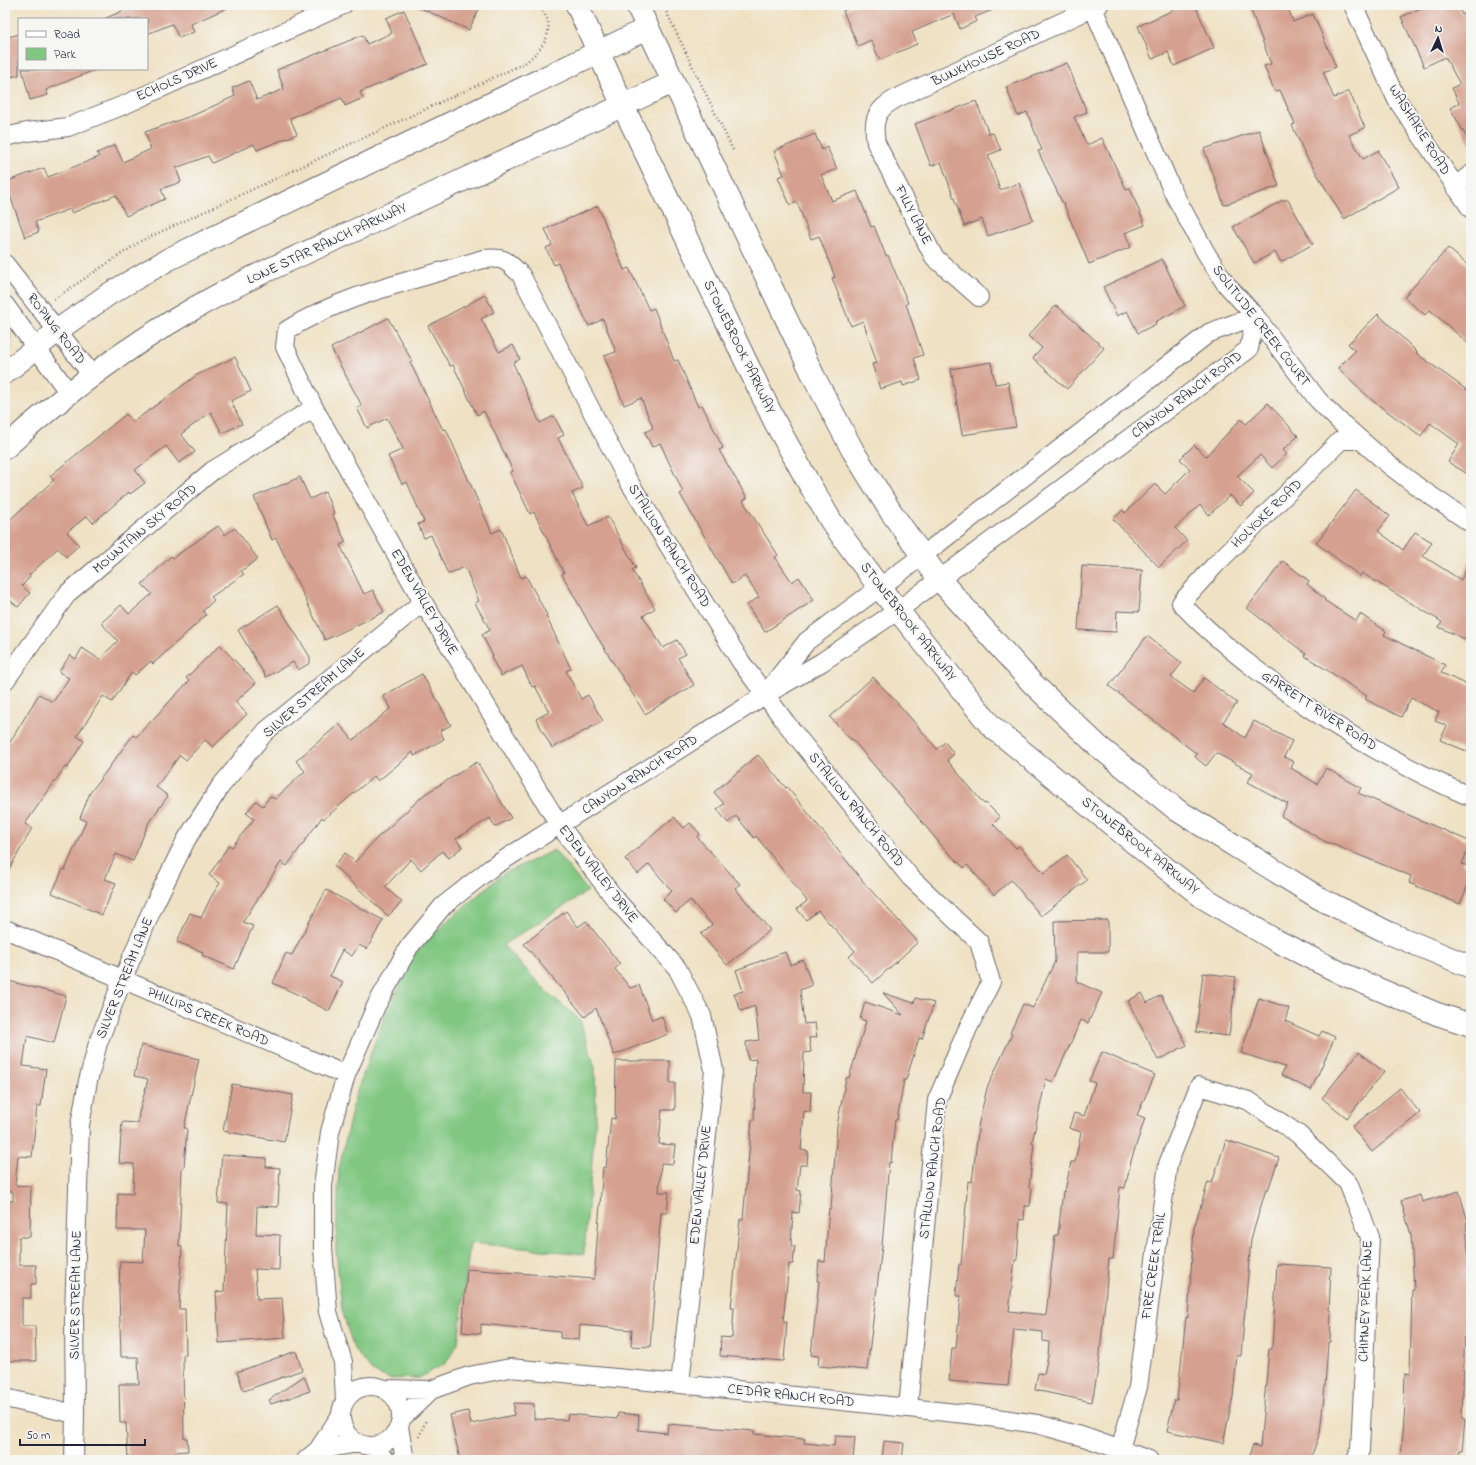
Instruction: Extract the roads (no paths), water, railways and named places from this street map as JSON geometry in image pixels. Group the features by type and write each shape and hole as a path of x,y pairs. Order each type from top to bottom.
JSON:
{"main road":[{"name":"STONEBROOK PARKWAY","path":"577,5 623,106 775,422 831,521 878,587 991,726 1154,860 1204,898 1275,940 1342,974 1437,1014 1471,1025"},
{"path":"637,5 817,384 853,451 891,512 939,579 1032,683 1098,746 1177,810 1319,898 1389,934 1471,966"},
{"path":"5,373 58,330 108,294 192,246 648,28"},
{"name":"LONE STAR RANCH PARKWAY","path":"5,448 69,393 167,324 222,294 673,82"}],"street":[{"name":"ECHOLS DRIVE","path":"5,137 27,132 68,127 124,105 343,5"},
{"name":"WASHAKIE ROAD","path":"1353,5 1397,100 1471,209"},
{"name":"BUNKHOUSE ROAD","path":"876,116 886,104 897,98 1096,7"},
{"name":"SOLITUDE CREEK COURT","path":"1096,7 1173,192 1189,223 1225,283 1255,316 1318,400 1360,440 1418,487 1471,523"},
{"name":"FILLY LANE","path":"876,116 874,130 876,143 934,256 979,297"},
{"path":"1455,187 1471,174"},
{"name":"EDEN VALLEY DRIVE","path":"500,257 483,259 362,295 307,318 287,330 285,347 314,408 423,602 560,826 616,900 677,968 702,1016 714,1070 680,1384"},
{"name":"STALLION RANCH ROAD","path":"500,257 521,275 626,476 741,662 786,723 910,877 979,942 991,982 968,1028 937,1100 908,1408"},
{"name":"ROPING ROAD","path":"5,264 42,309 92,376"},
{"name":"ROPING ROAD","path":"5,305 69,393"},
{"name":"CANYON RANCH ROAD","path":"765,695 807,641 878,587 922,556 1210,333 1255,316"},
{"name":"CANYON RANCH ROAD","path":"343,1408 343,1362 328,1312 323,1248 323,1194 330,1132 346,1075 377,1004 414,941 443,906 491,868 560,826 765,695 822,662 897,611 1249,350 1255,316"},
{"name":"MOUNTAIN SKY ROAD","path":"5,681 68,593 212,471 314,408"},
{"name":"HOLYOKE ROAD","path":"1181,603 1215,565 1341,440 1360,440"},
{"name":"SILVER STREAM LANE","path":"74,1460 74,1316 80,1125 88,1081 98,1044 122,981 153,907 186,840 220,788 266,731 423,602"},
{"name":"GARRETT RIVER ROAD","path":"1181,603 1194,618 1221,641 1307,706 1388,756 1471,796"},
{"name":"PHILLIPS CREEK ROAD","path":"5,929 122,981 346,1075"},
{"name":"FIRE CREEK TRAIL","path":"1120,1449 1138,1387 1168,1164 1198,1086"},
{"name":"CHIMNEY PEAK LANE","path":"1198,1086 1249,1101 1298,1134 1348,1184 1370,1237 1360,1450 1356,1460"},
{"path":"343,1362 395,1398 399,1404 405,1460"},
{"name":"CEDAR RANCH ROAD","path":"378,1387 431,1390 469,1376 510,1368 680,1384 908,1408 1037,1424 1120,1449 1149,1460"},
{"path":"312,1455 343,1408 357,1390 378,1387"},
{"name":"CEDAR RANCH ROAD","path":"400,1423 431,1390"},
{"path":"5,1398 75,1414"},
{"path":"343,1408 341,1422 347,1435 386,1460"},
{"path":"312,1455 363,1445 384,1444 390,1440 400,1423"}]}
